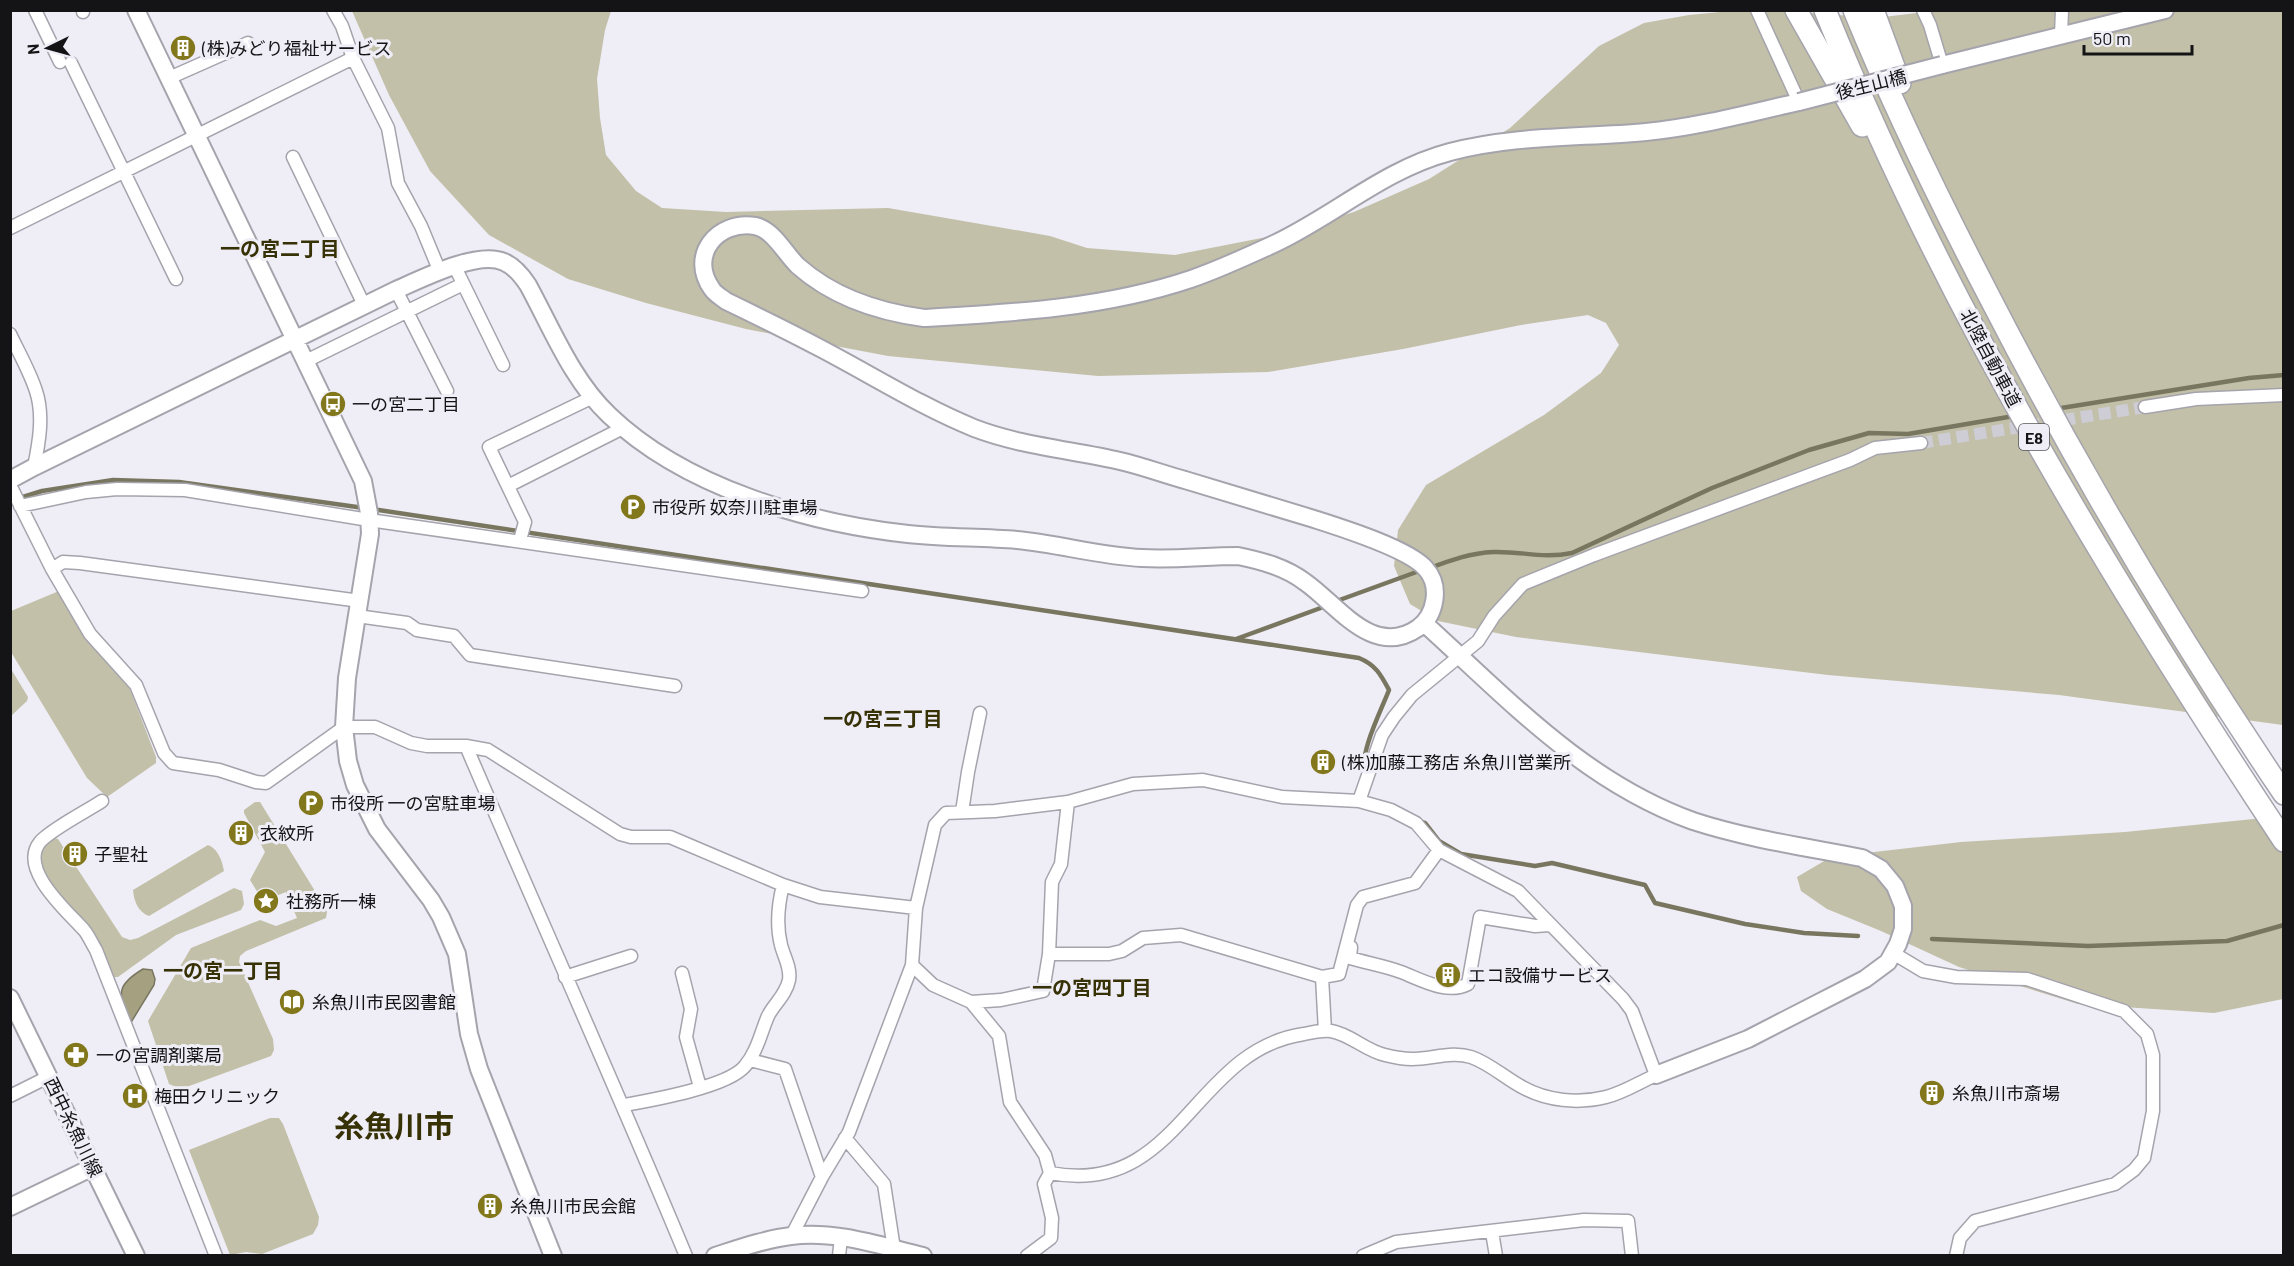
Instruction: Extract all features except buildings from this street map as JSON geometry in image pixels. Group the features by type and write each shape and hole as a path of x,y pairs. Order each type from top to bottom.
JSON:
{"highway":[{"path":"1796,10 1936,254"},
{"name":"北陸自動車道","path":"1825,10 1880,139 1936,254 2030,431 2103,558 2170,667 2283,841"},
{"name":"北陸自動車道","path":"1854,10 1922,161 2014,344 2070,449 2129,550 2283,794"},
{"path":"1873,10 1911,112 2014,344"}],"street":[{"path":"35,10 66,62 176,279"},
{"path":"136,10 363,482 370,534 347,678 344,728 348,761 365,807 385,841 441,917 457,954 469,1034 479,1069 552,1256"},
{"path":"333,10 342,26 353,58 388,128 398,183 448,269 464,284 503,365"},
{"path":"1757,10 1799,102"},
{"path":"1923,10 1942,65"},
{"path":"2061,36 2062,10"},
{"name":"後生山橋","path":"1424,623 1434,605 1435,591 1433,579 1426,568 1415,560 1350,530 1134,465 1018,441 975,428 923,405 818,346 712,291 704,276 703,261 708,247 716,235 728,227 758,226 768,233 798,266 822,283 862,303 906,315 924,318 1041,310 1137,293 1191,279 1222,267 1279,241 1395,173 1448,152 1508,141 1648,132 1687,127 1799,102 2165,10"},
{"path":"169,78 248,43"},
{"path":"10,228 353,58"},
{"path":"293,157 364,305"},
{"path":"10,480 396,290 448,269 475,261 496,259 506,262 520,274 528,285 573,369 593,397 623,428 658,454 686,470 760,500 817,517 905,534 1016,540 1143,558 1238,556 1264,562 1303,580 1361,629 1375,636 1387,638 1402,636 1424,623 1546,734 1581,762 1650,803 1693,820 1733,832 1862,858 1881,869 1895,886 1903,906 1903,929 1898,945 1887,962 1865,979 1748,1039 1607,1097 1574,1101 1545,1097 1523,1088 1473,1058 1460,1055 1412,1059 1383,1055 1334,1032 1287,1036 1232,1067 1160,1145 1137,1161 1099,1175 1071,1177 1050,1173"},
{"path":"306,361 464,284"},
{"path":"396,290 447,391"},
{"path":"10,334 13,348 37,391 40,411 39,443 34,467"},
{"path":"2145,407 2196,399 2283,395"},
{"path":"520,540 525,522 489,447 593,397"},
{"path":"507,486 623,428"},
{"path":"1359,801 1382,735 1394,717 1412,695 1478,641 1494,616 1523,584 1594,555 1850,460 1875,448 1922,443"},
{"path":"10,485 17,505 90,634 136,685 156,738 164,753 173,763 219,770 266,783 344,728 375,727 411,743 427,746 466,746 488,750 620,834 631,837 670,837 783,885 820,897 916,908"},
{"path":"17,505 86,492 146,488 185,490 369,520 862,591"},
{"path":"52,569 63,562 80,563 359,608 407,623 417,630 454,636 470,655 675,686"},
{"path":"962,812 980,713"},
{"path":"466,746 565,977 624,1105 686,1256"},
{"path":"792,1235 845,1138 912,965 916,908 934,825 946,813 995,811 1068,802 1133,784 1203,780 1282,797 1359,801 1391,810 1416,823 1439,850 1518,891 1632,1011 1656,1075"},
{"path":"102,801 41,840 34,853 34,864 40,877 70,918 85,931 96,951 216,1256"},
{"path":"971,1002 1001,1000 1043,991 1049,954 1052,882 1061,864 1068,802"},
{"path":"1049,954 1109,954 1122,951 1143,938 1181,935 1322,977 1339,974 1357,905 1363,897 1415,883 1439,850"},
{"path":"624,1105 735,1076 750,1060 770,1014 783,996 789,980 788,964 781,947 778,929 783,885"},
{"path":"1348,944 1351,947 1350,958 1401,972 1422,982 1458,989 1468,984 1480,917 1535,926 1550,925"},
{"path":"1893,953 1923,971 1956,977 2027,979 2124,1011 2147,1034 2153,1055 2153,1111 2144,1158 2134,1170 2115,1184 1976,1221 1960,1238 1956,1256"},
{"path":"565,977 631,956"},
{"path":"912,965 933,985 971,1002 999,1036 1010,1102 1045,1155 1050,1173 1044,1184 1052,1218 1052,1238 1027,1256"},
{"path":"682,973 691,1009 686,1037 700,1087"},
{"path":"1322,977 1325,1031"},
{"name":"西中糸魚川線","path":"10,998 136,1256"},
{"path":"750,1060 785,1069 822,1178"},
{"path":"10,1096 50,1076"},
{"path":"845,1138 884,1184 894,1249"},
{"path":"10,1207 93,1167"},
{"path":"1363,1256 1381,1252 1395,1242 1584,1220 1628,1221 1632,1256"},
{"path":"1492,1232 1496,1256"},
{"path":"715,1256 792,1235 811,1234 841,1238 923,1256"},
{"path":"839,1256 841,1238"}],"shaded area":[{"path":"1741,10 1833,14 1867,19 1941,10 2283,11 2283,725 2059,695 1828,675 1516,637 1438,621 1410,604 1394,566 1398,530 1426,485 1544,415 1601,373 1619,345 1606,323 1588,315 1521,325 1403,349 1268,372 1098,376 888,356 746,329 646,303 568,279 489,235 430,171 389,95 352,11 611,11 605,30 597,79 606,155 636,191 662,208 726,212 888,208 1050,236 1087,248 1175,255 1277,235 1354,212 1429,179 1510,128 1599,46 1644,23 1689,15"},
{"path":"59,591 87,641 130,689 156,757 156,763 107,797 87,778 11,652 11,611"},
{"path":"11,669 28,697 27,701 11,716"},
{"path":"255,802 260,802 323,904 327,912 326,918 246,951 240,956 239,962 273,1039 274,1050 271,1056 181,1089 169,1084 148,1021 191,948 260,920 276,926 297,918 286,892 263,901 250,880 265,852 244,813 244,810"},
{"path":"2283,816 2283,999 2214,1013 2078,1004 1959,967 1827,909 1801,891 1797,877 1831,857 1961,842 2125,832"},
{"path":"52,837 58,839 122,937 130,940 234,888 242,891 244,904 241,910 176,935 118,977 114,977 40,866 42,850"},
{"path":"208,845 219,855 224,871 149,916 139,909 133,890"},
{"path":"143,969 152,970 154,985 130,1024 122,999 123,987 133,975"},
{"path":"270,1118 279,1118 283,1124 319,1217 318,1225 313,1234 262,1254 246,1252 230,1255 189,1150"}],"waterway":[{"path":"2055,409 2249,378 2284,375"},
{"path":"1430,568 1461,557 1485,553 1541,555 1572,553 1712,488 1809,450 1869,433 1908,434 2014,416"},
{"path":"10,501 42,491 113,480 179,482 364,508"},
{"path":"372,509 1359,658 1377,671 1389,690 1367,745 1365,776"},
{"path":"1334,602 1422,570"},
{"path":"1236,639 1326,606"},
{"path":"1420,821 1425,823 1439,841 1461,854 1535,866 1552,863 1645,885 1655,903 1745,924 1804,933 1858,936"},
{"path":"1932,939 2088,946 2227,941 2284,925"}],"tunnel":[{"path":"1921,443 2145,407"}],"place":[{"name":"(株)みどり福祉サービス","path":"183,48"},
{"name":"一の宮二丁目","path":"333,404"},
{"name":"市役所 奴奈川駐車場","path":"633,507"},
{"name":"(株)加藤工務店 糸魚川営業所","path":"1323,762"},
{"name":"市役所 一の宮駐車場","path":"311,803"},
{"name":"衣紋所","path":"241,833"},
{"name":"子聖社","path":"75,854"},
{"name":"社務所一棟","path":"266,901"},
{"name":"エコ設備サービス","path":"1448,975"},
{"name":"糸魚川市民図書館","path":"292,1002"},
{"name":"一の宮調剤薬局","path":"76,1055"},
{"name":"糸魚川市斎場","path":"1932,1093"},
{"name":"梅田クリニック","path":"135,1096"},
{"name":"糸魚川市民会館","path":"490,1206"}],"district":[{"name":"一の宮二丁目","path":"280,248"},
{"name":"一の宮三丁目","path":"883,718"},
{"name":"一の宮一丁目","path":"223,970"},
{"name":"一の宮四丁目","path":"1092,987"},
{"name":"糸魚川市","path":"394,1125"}]}
